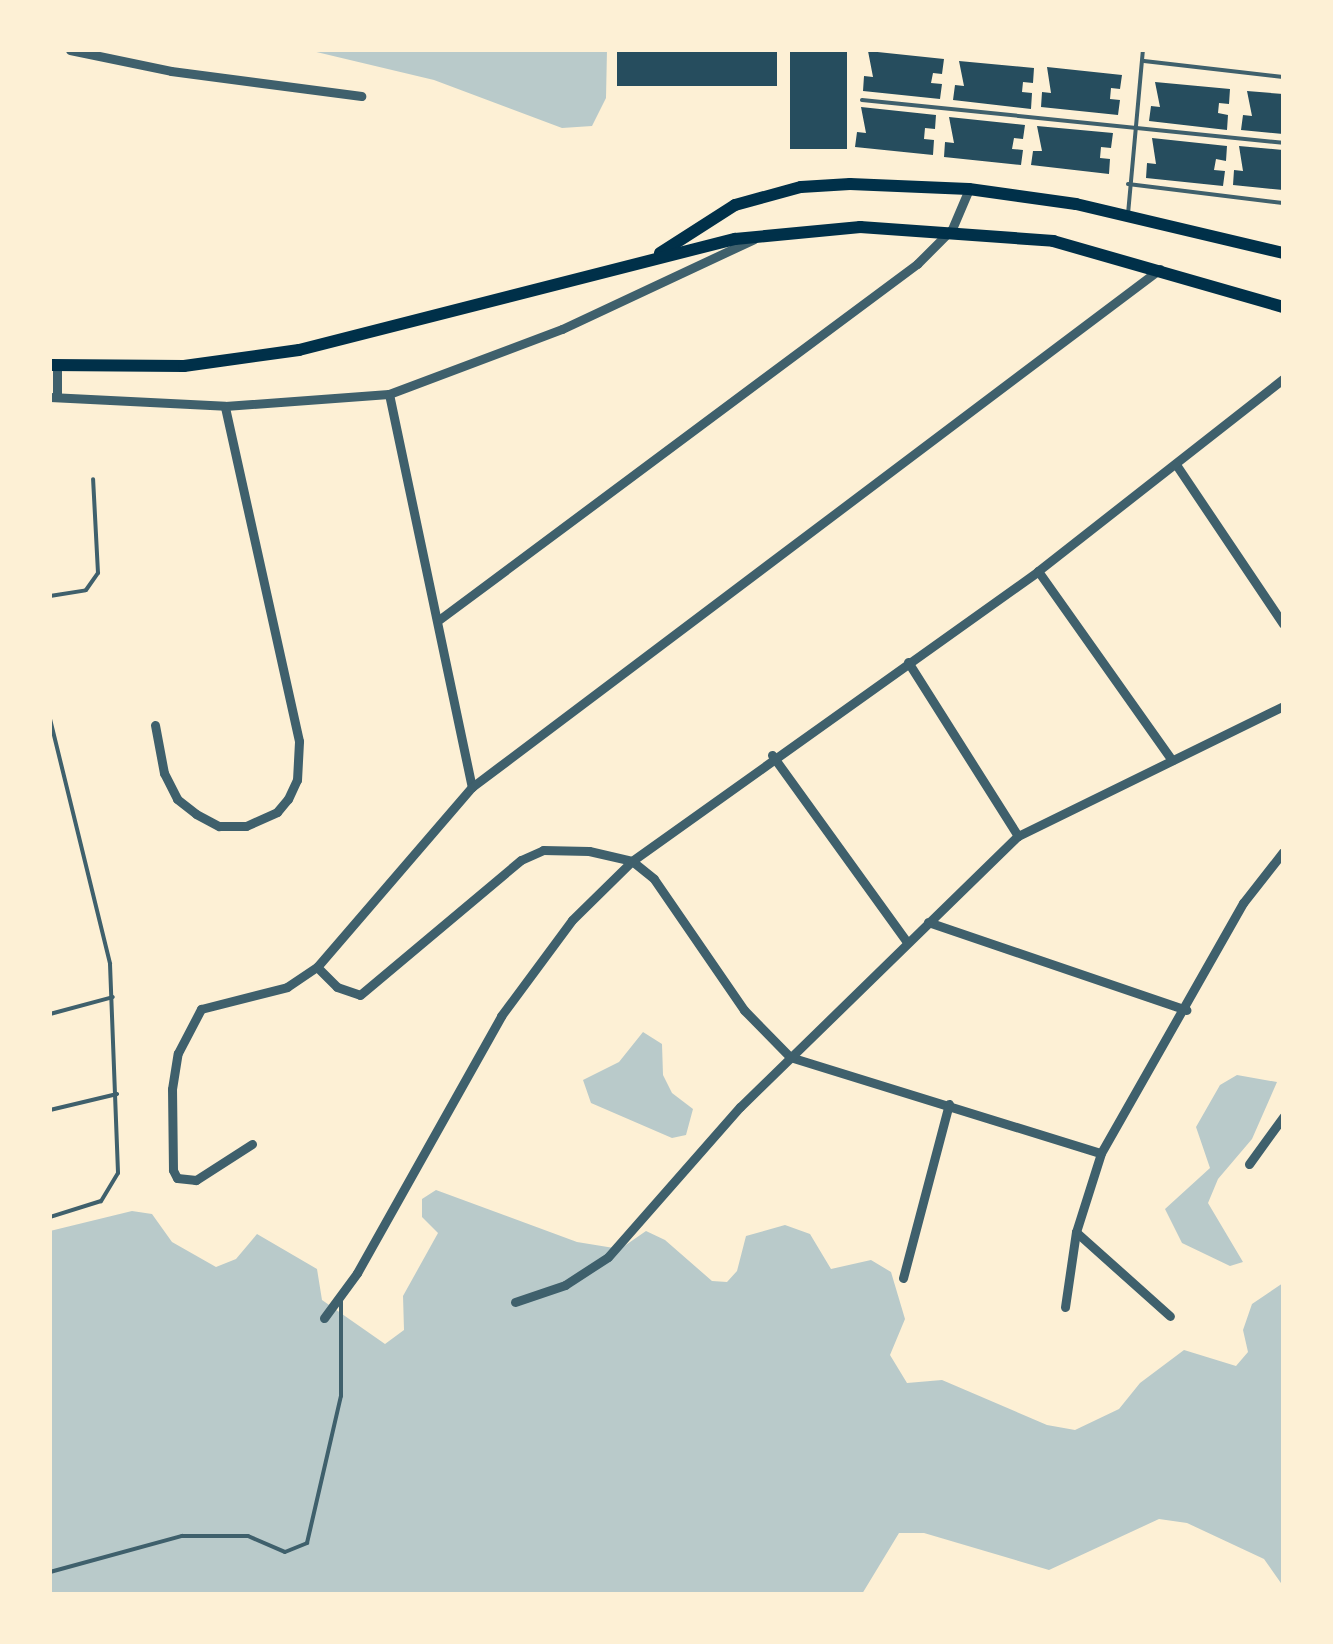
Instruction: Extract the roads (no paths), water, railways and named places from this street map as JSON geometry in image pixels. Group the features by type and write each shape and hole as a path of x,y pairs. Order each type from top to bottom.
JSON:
{"main road":[{"path":"653,258 705,221 762,195 850,184 969,189 1128,218 1283,253"},
{"path":"53,365 184,366 300,350 653,258 764,234 952,229 1053,241 1283,307"}],"street":[{"path":"70,50 171,72 361,96"},
{"path":"440,620 917,264 952,229 969,189"},
{"path":"53,365 54,397 225,406 389,394 562,329 764,234"},
{"path":"252,1144 196,1180 178,1178 170,1158 172,1090 190,1022 216,1001 287,988 317,966 472,788 1161,269"},
{"path":"324,1318 341,1296 534,965 632,862 772,755 1038,571 1177,466 1283,379"},
{"path":"389,394 440,620 472,788"},
{"path":"156,724 164,773 177,799 196,814 219,826 246,826 277,812 288,799 299,742 225,406"},
{"path":"1177,466 1283,624"},
{"path":"1038,571 1172,760"},
{"path":"908,662 1018,836"},
{"path":"515,1302 590,1271 637,1230 790,1057 1018,836 1283,706"},
{"path":"772,755 906,941"},
{"path":"317,966 337,987 360,995 521,860 560,848 632,862 671,901 744,1010 790,1057 1101,1153"},
{"path":"1065,1307 1076,1232 1101,1153 1186,1010 1243,902 1283,852"},
{"path":"928,922 1186,1010"},
{"path":"903,1278 949,1104"},
{"path":"1249,1164 1283,1116"},
{"path":"1076,1232 1170,1316"}],"lane":[{"path":"1128,218 1132,129 1142,50"},
{"path":"1142,60 1283,76"},
{"path":"862,100 1283,143"},
{"path":"1128,184 1283,203"},
{"path":"50,596 86,590 98,572 94,479"},
{"path":"50,719 114,996 116,1094 114,1186 101,1201 50,1216"},
{"path":"50,1014 114,996"},
{"path":"50,1110 116,1094"},
{"path":"50,1572 182,1536 248,1536 284,1552 307,1543 341,1396 341,1296"}]}
